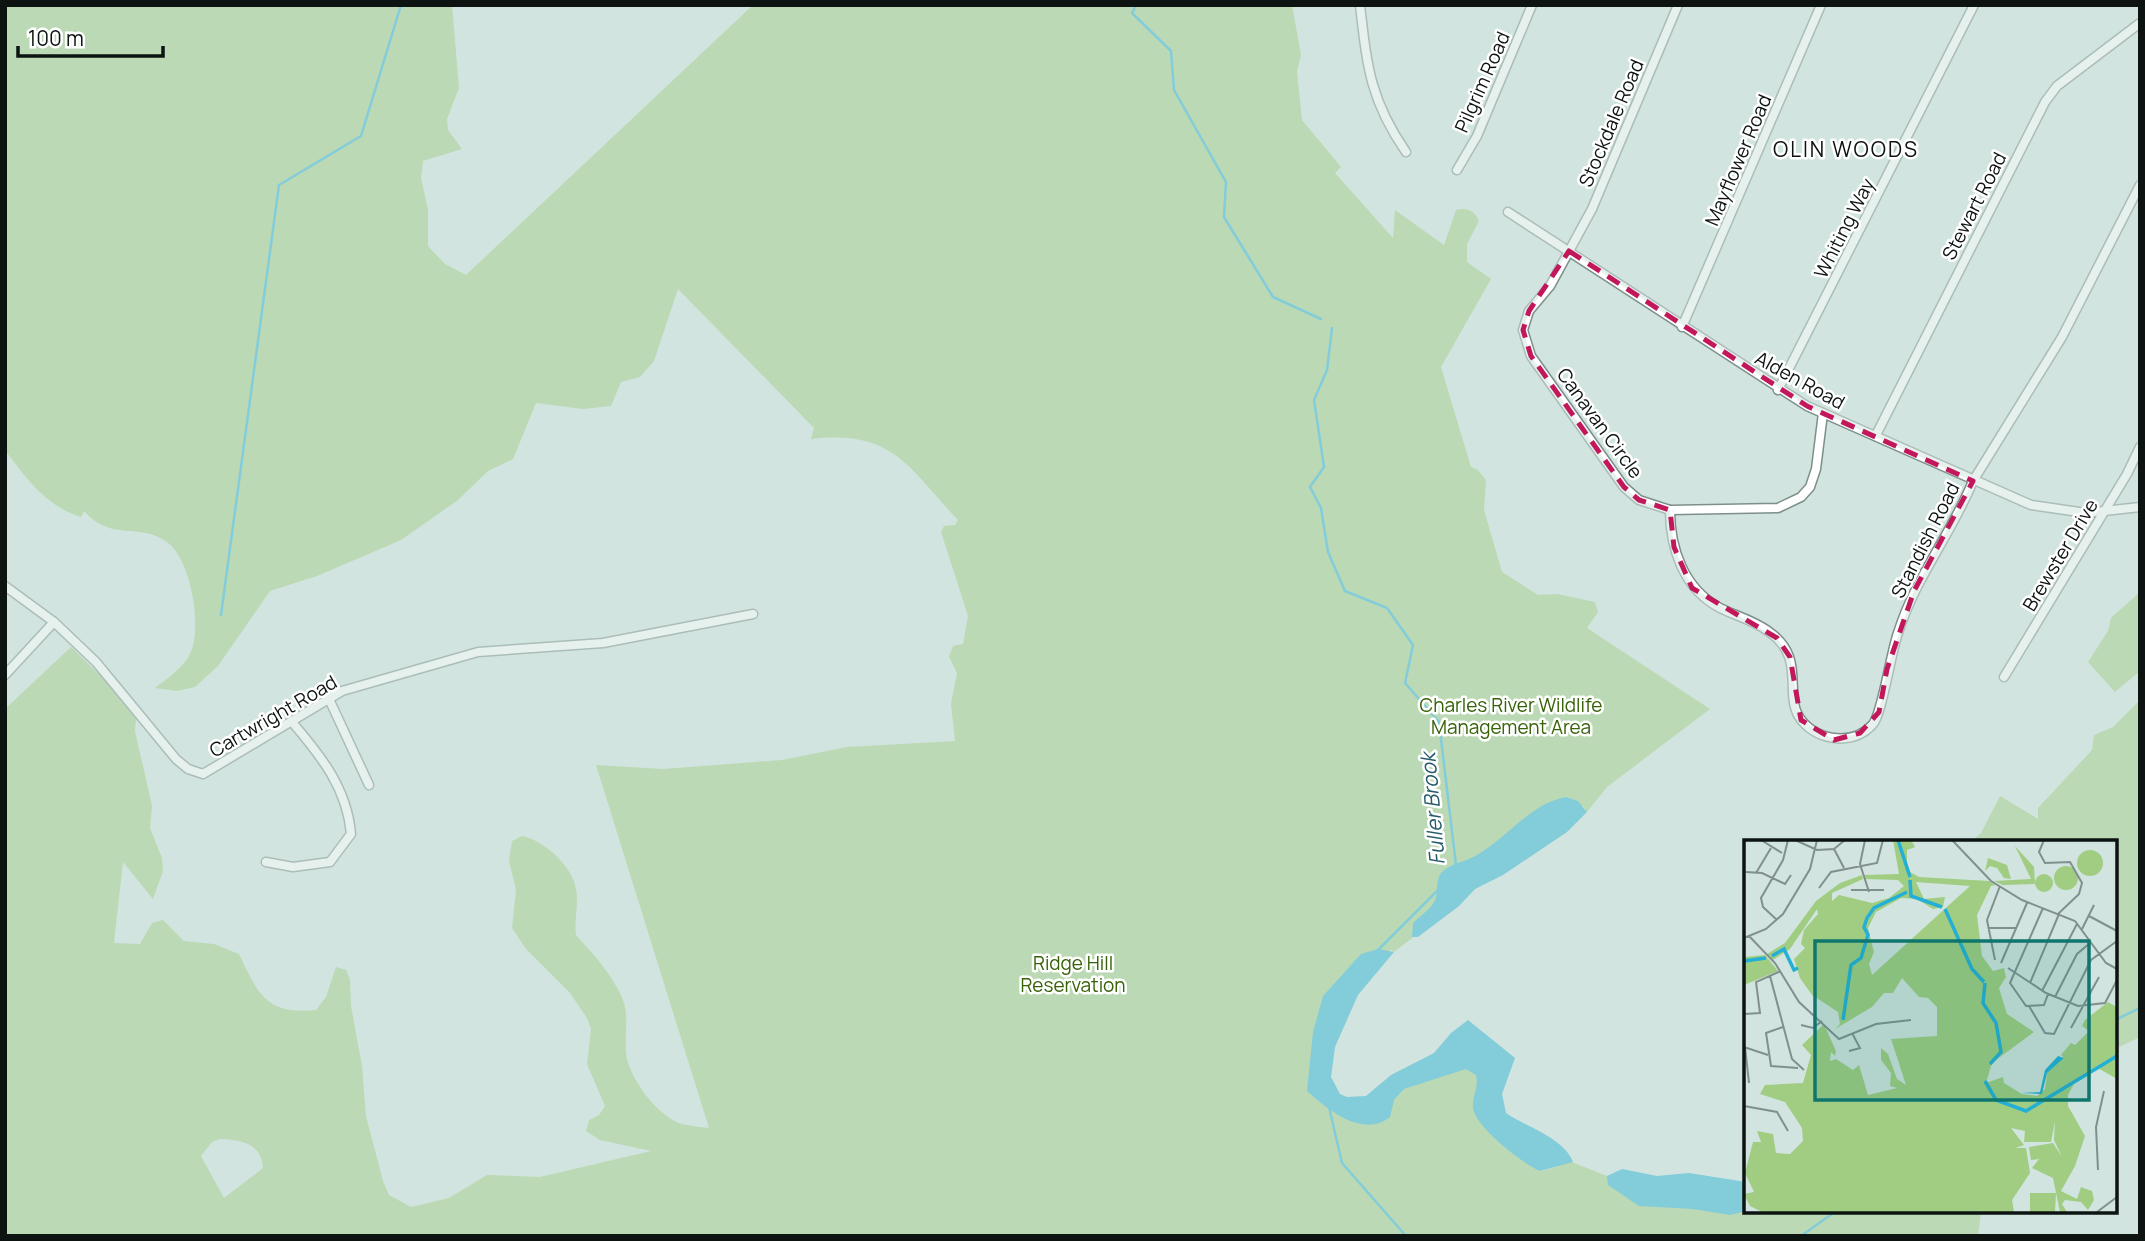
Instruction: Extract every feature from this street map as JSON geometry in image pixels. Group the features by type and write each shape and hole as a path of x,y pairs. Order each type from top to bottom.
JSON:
{"street":[{"path":"1360,5 1372,89 1391,131 1406,152"},
{"name":"Pilgrim Road","path":"1457,170 1477,136 1532,5"},
{"name":"Stockdale Road","path":"1569,251 1592,209 1678,5"},
{"name":"Mayflower Road","path":"1682,327 1821,5"},
{"name":"Whiting Way","path":"1778,390 1974,5"},
{"name":"Stewart Road","path":"1876,435 2045,102 2057,86 2140,23"},
{"name":"Standish Road","path":"1670,510 1674,547 1692,587 1699,596 1755,623 1777,638 1790,657 1796,707 1801,720 1818,733 1834,740 1863,732 1872,725 1879,712 1886,668 1914,591 1965,502 1973,481 2062,337 2140,185"},
{"name":"Alden Road","path":"1508,212 1778,390 1823,413 2031,505 2059,512 2104,512 2140,507"},
{"name":"Canavan Circle","path":"1569,251 1550,286 1530,311 1524,330 1526,345 1625,487 1639,500 1670,510 1778,508 1801,497 1810,487 1816,469 1823,413"},
{"name":"Brewster Drive","path":"2004,677 2140,447"},
{"name":"Cartwright Road","path":"5,586 54,622 114,681 176,759 188,769 203,774 342,691 478,652 603,643 736,620 753,614"},
{"path":"5,676 54,622"},
{"path":"329,699 369,785"},
{"path":"266,862 293,867 330,862 351,834 345,797 318,753 292,722"}],"highlighted area":[{"path":"1569,251 1807,406 1973,481 1914,591 1887,669 1879,712 1860,733 1834,740 1801,720 1790,657 1777,638 1692,588 1674,547 1670,510 1639,500 1624,487 1531,356 1523,330 1529,311"}],"green space":[{"name":"Ridge Hill Reservation","path":"5,5 452,5 459,88 447,119 448,130 462,149 423,161 421,178 428,210 428,246 445,264 466,275 753,5 1292,5 1301,55 1297,72 1302,120 1341,167 1335,173 1393,238 1395,210 1444,245 1456,210 1470,211 1479,221 1467,244 1467,262 1491,279 1441,367 1471,467 1478,470 1486,480 1484,510 1502,572 1538,595 1557,594 1595,602 1598,612 1587,628 1710,709 1607,787 1587,812 1583,806 1394,952 1390,950 1352,985 1326,1071 1333,1111 1387,1120 1394,1100 1404,1089 1468,1066 1480,1072 1507,1148 1542,1171 1556,1167 1564,1159 1607,1176 1621,1193 1744,1208 1744,1213 1981,1213 1978,1236 5,1236 5,709 71,647 108,683 136,718 135,731 152,806 150,828 162,858 163,871 153,899 123,862 114,943 140,944 152,923 163,920 184,941 214,944 239,954 252,980 266,999 286,1009 299,1011 316,1010 326,997 336,967 346,970 350,980 351,1006 362,1066 366,1116 383,1181 389,1195 411,1207 449,1198 487,1175 540,1177 651,1151 600,1140 586,1131 589,1120 599,1115 605,1106 587,1064 591,1029 570,993 526,949 512,928 516,890 509,861 512,841 522,836 539,843 556,856 574,881 577,894 576,935 608,973 623,1000 627,1059 641,1088 656,1107 673,1120 709,1128 596,765 663,769 782,760 847,747 955,741 951,704 957,673 949,657 953,646 963,644 968,616 941,532 944,526 955,525 958,520 911,468 880,446 861,440 811,439 814,428 678,289 654,361 640,377 621,382 611,406 583,409 536,403 513,459 488,471 458,500 401,540 317,576 270,591 218,666 195,687 177,691 155,688 190,655 194,637 192,592 175,551 157,536 104,526 84,511 81,517 69,512 47,499 5,450","holes":["220,1139 243,1142 259,1153 263,1168 224,1198 201,1156 212,1142"]},
{"path":"2140,592 2140,671 2115,692 2088,662 2108,631 2111,618"},
{"path":"2140,700 2140,1037 2117,1048 2117,840 1973,840 1981,833 2000,796 2038,819 2038,808 2092,750 2094,735 2113,727"}],"water":[{"path":"1566,797 1578,801 1587,812 1567,832 1503,875 1475,889 1459,906 1418,937 1412,937 1413,923 1433,903 1438,880 1444,870 1487,849 1529,814"},
{"path":"1378,949 1394,952 1358,995 1335,1047 1331,1077 1340,1094 1347,1097 1366,1096 1391,1075 1434,1053 1451,1033 1468,1020 1515,1058 1502,1094 1506,1113 1562,1146 1573,1162 1540,1171 1501,1144 1476,1116 1473,1104 1476,1075 1466,1069 1404,1089 1394,1100 1390,1117 1380,1123 1368,1125 1335,1113 1307,1091 1313,1032 1323,996 1361,954"},
{"path":"1622,1169 1657,1176 1689,1173 1744,1182 1744,1212 1730,1215 1693,1209 1639,1206 1608,1185 1607,1176"}],"waterway":[{"path":"221,615 279,185 361,136 401,5"},
{"name":"Fuller Brook","path":"1136,5 1132,13 1171,51 1174,90 1226,182 1224,217 1273,297 1321,319"},
{"name":"Fuller Brook","path":"1332,328 1327,370 1314,400 1324,467 1310,487 1321,508 1328,552 1345,591 1387,608 1413,645 1405,683 1439,722 1456,865"},
{"name":"Fuller Brook","path":"1377,951 1439,889"},
{"name":"Fuller Brook","path":"2117,1019 2140,1008"},
{"name":"Fuller Brook","path":"1329,1107 1342,1163 1406,1236"},
{"name":"Fuller Brook","path":"1801,1236 1833,1213"}],"district":[{"name":"OLIN WOODS","path":"1846,149"}],"park label":[{"name":"Charles River Wildlife Management Area","path":"1511,716"}]}
